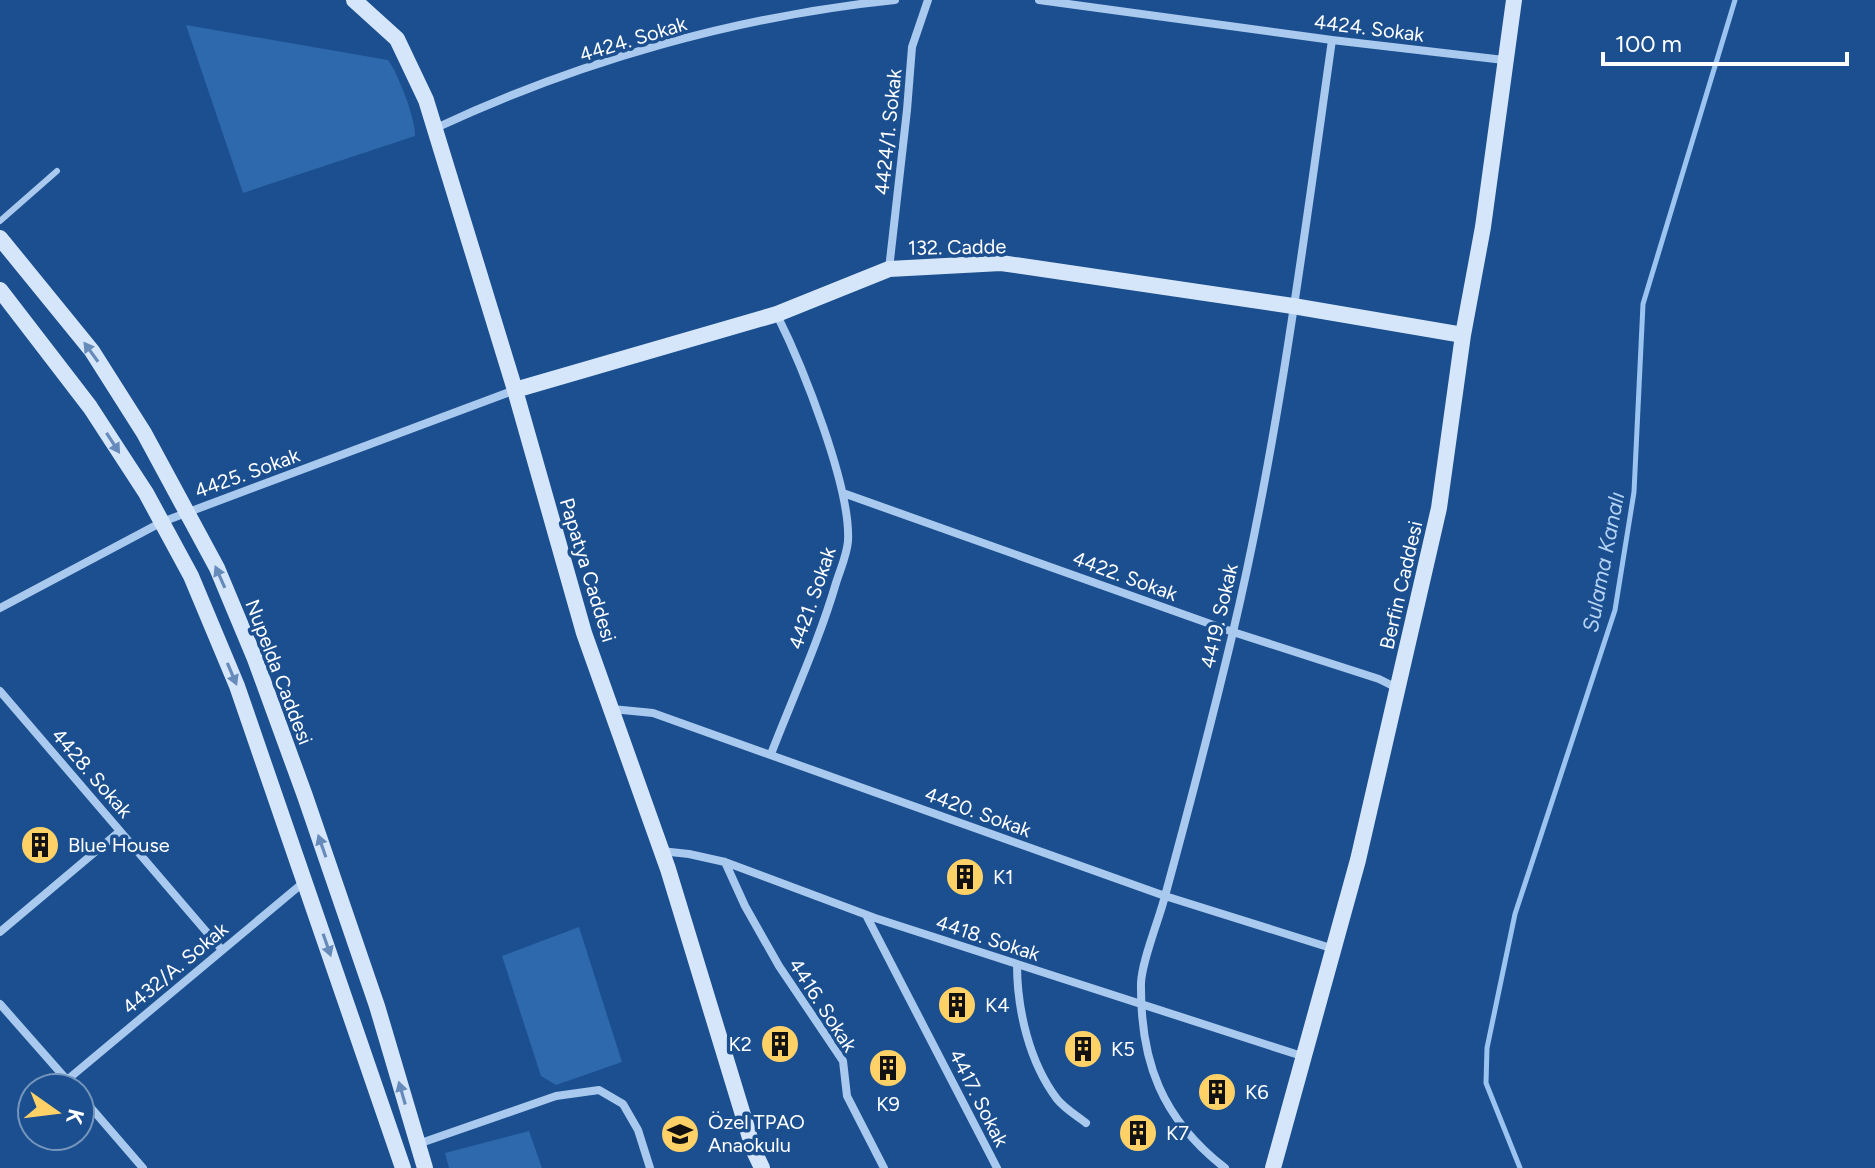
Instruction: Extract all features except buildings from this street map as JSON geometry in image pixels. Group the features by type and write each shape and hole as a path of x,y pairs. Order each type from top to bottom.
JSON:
{"street":[{"name":"Papatya Caddesi","path":"354,0 397,39 409,59 436,128 584,633 661,851 754,1151 762,1168"},
{"name":"4424. Sokak","path":"436,128 477,109 606,62 732,26 895,0"},
{"name":"4424/1. Sokak","path":"889,269 912,47 928,0"},
{"name":"4424. Sokak","path":"1039,0 1504,60"},
{"name":"Berfin Caddesi","path":"1273,1168 1358,860 1439,508 1463,335 1483,227 1514,0"},
{"name":"4419. Sokak","path":"1225,1168 1205,1153 1172,1114 1152,1075 1145,1040 1141,980 1233,632 1263,498 1332,40"},
{"name":"Nupelda Caddesi","path":"0,238 92,351 144,433 217,568 260,672 377,1006 425,1168"},
{"name":"132. Cadde","path":"515,390 777,314 889,269 1001,263 1293,306 1463,335"},
{"path":"0,290 90,407 146,493 191,576 237,686 403,1168"},
{"name":"4421. Sokak","path":"771,754 828,610 848,542 843,493 816,410 777,314"},
{"name":"4425. Sokak","path":"0,608 162,522 515,390"},
{"name":"4422. Sokak","path":"843,493 1233,632 1379,679 1397,688"},
{"name":"4428. Sokak","path":"0,691 222,950"},
{"name":"4420. Sokak","path":"611,709 653,713 1165,896 1334,950"},
{"path":"0,932 120,831"},
{"name":"4418. Sokak","path":"661,851 725,862 866,914 1306,1057"},
{"name":"4416. Sokak","path":"725,862 745,906 779,966 843,1061 847,1096 884,1168"},
{"name":"4432/A. Sokak","path":"77,1072 305,881"},
{"name":"4417. Sokak","path":"866,914 997,1168"},
{"path":"1017,964 1017,986 1034,1059 1058,1101 1086,1123"},
{"path":"0,1004 60,1072"},
{"path":"418,1144 556,1096 599,1090 623,1104 638,1130 650,1168"},
{"path":"96,1114 143,1168"}],"lane":[{"path":"0,221 57,171"}],"shaded area":[{"path":"186,25 388,60 406,97 415,136 243,193"},
{"path":"579,927 622,1062 556,1085 541,1076 502,956"},
{"path":"529,1131 542,1168 449,1168 445,1153"}],"waterway":[{"name":"Sulama Kanalı","path":"1520,1168 1486,1083 1487,1048 1515,914 1615,610 1634,492 1643,304 1735,0"}],"place":[{"name":"Blue House","path":"40,845"},
{"name":"K1","path":"965,877"},
{"name":"K4","path":"957,1005"},
{"name":"K2","path":"780,1044"},
{"name":"K5","path":"1083,1049"},
{"name":"K9","path":"888,1068"},
{"name":"K6","path":"1217,1092"},
{"name":"K7","path":"1138,1133"},
{"name":"Özel TPAO Anaokulu","path":"680,1134"}]}
